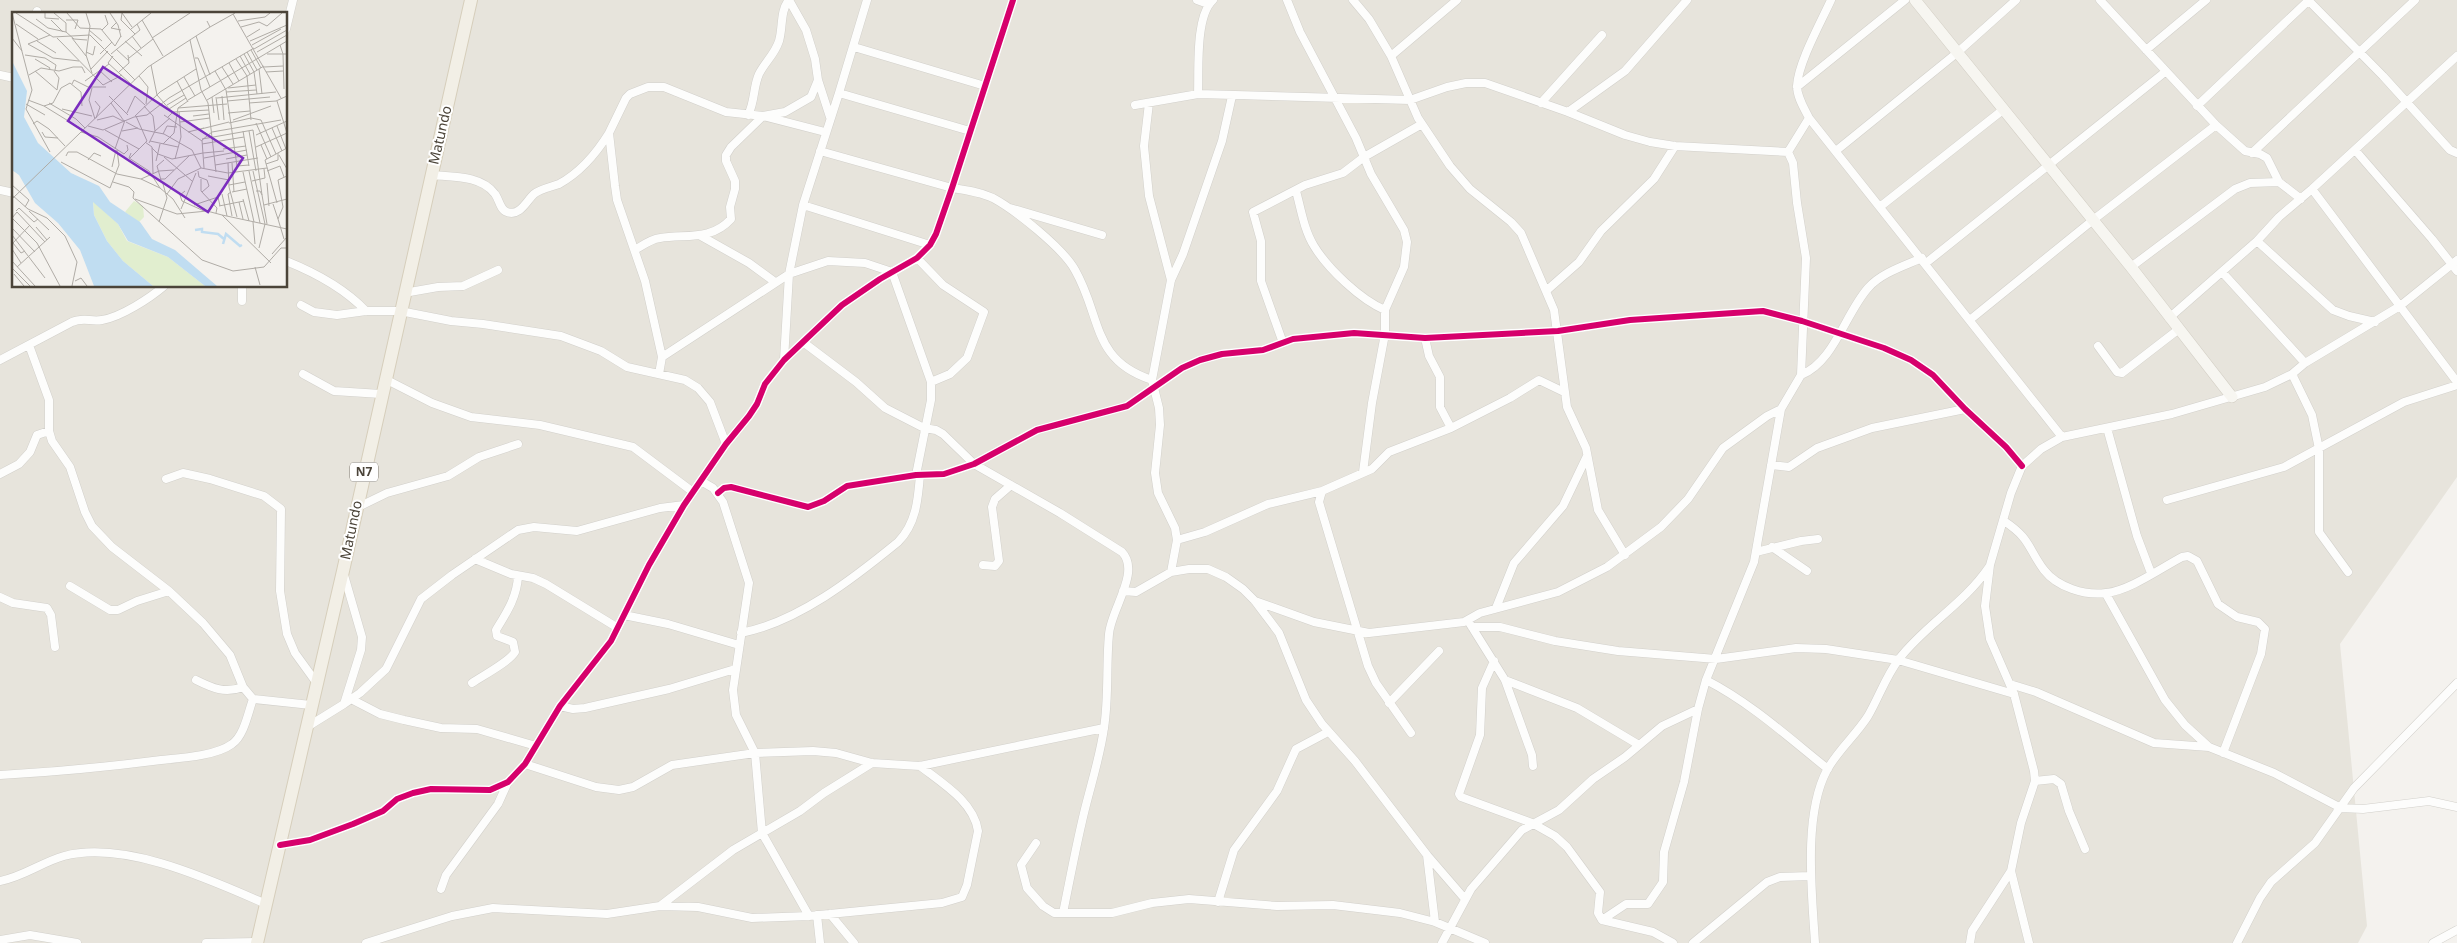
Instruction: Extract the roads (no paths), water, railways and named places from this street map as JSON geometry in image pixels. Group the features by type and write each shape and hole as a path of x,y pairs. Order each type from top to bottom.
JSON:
{"main road":[{"name":"Matundo","path":"257,942 343,571 355,509 471,0"}],"street":[{"path":"288,21 293,0"},
{"path":"748,115 755,100 759,75 776,50 782,30 785,4 789,0 806,30 816,59 818,80 830,117"},
{"path":"784,360 789,274 803,205 825,132 840,93 867,0"},
{"path":"441,890 446,875 498,804 508,782 525,764 560,706 611,641 649,565 684,506 726,444 757,404 765,384 784,360 842,305 917,258 930,245 936,234 952,188 1013,0"},
{"path":"1197,0 1210,2 1202,25 1198,94"},
{"path":"1287,0 1300,32 1383,198 1404,230 1407,242 1404,267 1386,310 1385,334 1372,403 1363,472"},
{"path":"1353,0 1369,19 1391,56 1422,124 1450,166 1470,189 1512,222 1521,233 1554,310 1567,407 1583,440 1598,510 1625,555"},
{"path":"1391,56 1457,0"},
{"path":"1568,112 1624,70 1688,0"},
{"path":"1831,0 1799,72 1797,87 1801,102 1809,118 1971,319 2062,437"},
{"path":"1797,87 1905,0"},
{"path":"1915,0 2048,163 2232,397"},
{"path":"1836,150 1958,52 2016,0"},
{"path":"2100,0 2216,125 2245,151 2260,154 2266,158 2279,182 2301,199"},
{"path":"2146,50 2206,0"},
{"path":"2197,106 2309,0 2408,102 2450,150 2457,153"},
{"path":"2252,153 2414,0"},
{"path":"1541,103 1602,35"},
{"path":"854,47 985,86"},
{"path":"2169,318 2257,241 2279,217 2312,190 2457,56"},
{"path":"1801,375 1810,371 1822,361 1858,300 1870,286 1890,272 1924,260 2165,72"},
{"path":"635,250 659,238 701,236 718,230 731,219 730,207 735,189 735,181 726,161 726,155 739,138 762,116 785,112 804,103 816,91 818,80"},
{"path":"1135,105 1198,94 1410,100 1456,85 1485,83 1568,112 1625,135 1674,146 1788,152"},
{"path":"431,175 469,178 484,184 496,194 503,210 509,213 514,212 535,194 573,176 583,168 609,133 626,98 630,94 648,87 664,87 676,90 726,112 762,116 825,132"},
{"path":"840,93 970,131"},
{"path":"1172,572 1177,540 1176,528 1158,493 1155,473 1160,425 1152,380 1171,280 1183,254 1222,141 1232,96"},
{"path":"1149,103 1144,146 1149,196 1171,280"},
{"path":"1881,206 2004,109"},
{"path":"1788,152 1809,118"},
{"path":"1283,343 1261,280 1261,241 1253,214 1255,210 1313,182 1343,173 1364,157 1422,124"},
{"path":"1971,319 2093,220 2216,125"},
{"path":"609,133 617,200 635,250 662,357 659,374"},
{"path":"1546,291 1579,262 1601,231 1654,179 1674,146"},
{"path":"2355,150 2454,262 2457,272"},
{"path":"820,151 982,195 1007,207 1102,234"},
{"path":"1602,920 1626,904 1648,904 1663,882 1664,852 1684,782 1698,709 1706,680 1754,562 1781,409 1801,375 1806,258 1793,163 1788,152"},
{"path":"2131,267 2236,189 2250,183 2279,182"},
{"path":"2167,500 2284,467 2404,402 2457,383 2312,190"},
{"path":"1296,191 1313,245 1325,262 1371,304 1386,310"},
{"path":"803,205 930,245"},
{"path":"1007,207 1049,241 1074,268 1110,353 1122,367 1152,380"},
{"path":"701,236 748,263 776,282"},
{"path":"2257,241 2333,310 2375,322"},
{"path":"917,258 943,285 984,312 967,358 950,374 931,382"},
{"path":"662,357 789,274 828,261 866,263 892,272"},
{"path":"288,262 311,271 342,290 366,312"},
{"path":"1970,943 1972,931 2011,871 2021,823 2035,781 2014,694 1990,639 1986,606 1990,565 2011,493 2022,466 2041,449 2062,437 2172,414 2265,387 2292,374 2305,363 2400,306 2454,262"},
{"path":"404,293 438,287 463,286 498,270"},
{"path":"741,633 773,624 817,601 868,566 898,542 908,531 917,507 918,475 924,428 931,400 931,382 892,272"},
{"path":"2222,272 2305,363"},
{"path":"0,360 80,319 105,320 152,296 162,288"},
{"path":"242,288 242,301"},
{"path":"301,305 310,310 330,314 400,312 561,336 601,352 627,367 685,380 698,388 710,402 726,444"},
{"path":"718,493 724,488 731,487 808,507 824,501 847,486 918,475 944,474 974,464 1038,430 1118,409 1132,403 1154,390 1182,368 1200,360 1222,354 1263,350 1293,339 1325,334 1385,334 1426,338 1558,331 1630,320 1764,311 1839,333 1911,360 1933,375 1965,409 2006,447 2022,466"},
{"path":"2098,346 2118,372 2122,373 2179,329"},
{"path":"1426,338 1429,356 1440,377 1440,407 1451,428"},
{"path":"803,342 856,382 885,408 924,428 936,430 943,434 974,464 1060,513 1122,552 1126,557 1130,569 1111,619 1108,700 1098,762 1074,858 1063,913"},
{"path":"29,345 49,400 49,431 54,447 70,466 82,504 92,526 112,547 169,591 227,650 243,687 253,700 311,705"},
{"path":"304,374 334,391 381,394"},
{"path":"2292,374 2312,415 2319,449 2319,532 2348,572"},
{"path":"385,379 432,403 471,417 540,425 634,447 693,492"},
{"path":"1177,540 1222,525 1268,504 1322,491 1375,467 1382,456 1389,452 1451,428 1510,398 1539,380 1564,392"},
{"path":"1470,624 1496,608 1558,592 1583,581 1625,555 1661,527 1688,499 1724,448 1767,416 1781,409"},
{"path":"1771,465 1789,467 1817,448 1872,428 1965,409"},
{"path":"2107,428 2137,536 2151,573"},
{"path":"0,474 19,464 30,452 37,436 49,431"},
{"path":"355,509 387,493 448,476 479,457 518,444"},
{"path":"1496,608 1514,563 1563,506 1587,456"},
{"path":"166,479 183,473 210,479 264,496 281,509 280,591 287,634 295,653 316,682"},
{"path":"701,480 718,493 723,502 749,583 738,645 733,690 736,715 755,753 762,833 813,916 820,943"},
{"path":"983,565 995,566 999,561 992,506 995,499 1011,485"},
{"path":"1322,491 1319,502 1356,632 1368,666 1390,703 1411,732"},
{"path":"307,727 348,702 386,670 421,599 497,544 526,528 577,531 660,508 684,506"},
{"path":"2004,521 2024,536 2044,570 2061,586 2106,594 2182,557 2192,558 2197,561 2218,604 2237,617 2258,622 2265,629 2261,654 2223,753"},
{"path":"1756,552 1789,543 1818,539"},
{"path":"1788,557 1789,543"},
{"path":"1772,548 1807,571"},
{"path":"475,560 518,576 533,578 546,584 618,628"},
{"path":"1815,943 1810,876 1820,784 1828,769 1867,717 1898,660 1977,584 1990,565"},
{"path":"1123,591 1136,592 1172,572 1208,569 1226,577 1255,601 1279,633 1306,700 1328,732 1355,761 1427,855 1465,899"},
{"path":"343,571 362,637 361,650 348,702"},
{"path":"472,683 506,662 515,652 513,642 497,636 496,630 513,601 518,576"},
{"path":"70,586 110,610 118,610 137,601 169,591"},
{"path":"2106,594 2165,700 2185,725 2209,747"},
{"path":"0,597 13,603 47,608 51,615 55,647"},
{"path":"1255,601 1314,622 1356,632 1369,633 1470,624 1500,628 1555,641 1618,652 1716,659 1796,648 1826,649 1898,660 2014,694"},
{"path":"624,615 668,624 738,645"},
{"path":"1470,624 1505,680 1532,755 1533,766"},
{"path":"1390,703 1439,651"},
{"path":"1494,661 1482,688 1480,735 1459,794 1469,801 1532,823 1562,842 1596,885 1601,896 1598,912 1602,920"},
{"path":"560,706 585,708 669,689 735,669"},
{"path":"196,680 214,689 233,690 243,687"},
{"path":"1505,680 1576,708 1640,745"},
{"path":"1706,680 1722,688 1766,720 1828,769"},
{"path":"2010,684 2036,692 2154,742 2209,747 2274,773 2341,808 2363,809 2429,801 2457,807"},
{"path":"2237,943 2260,898 2271,882 2314,843 2354,788 2457,684"},
{"path":"0,775 96,768 190,756 217,750 234,743 253,700"},
{"path":"348,702 380,714 404,720 441,728 479,730 536,746"},
{"path":"1442,943 1465,899 1478,880 1518,835 1532,823 1559,810 1594,779 1662,726 1698,709"},
{"path":"525,764 596,787 619,790 633,787 672,765 755,753 813,751 836,753 872,763 920,766 1104,728"},
{"path":"1218,902 1234,850 1277,791 1296,749 1328,732"},
{"path":"660,906 733,850 800,811 824,793 872,763"},
{"path":"366,943 452,916 493,908 607,914 660,906 698,907 752,918 813,916 942,904 958,899 965,894 978,831 977,822 966,805 952,791 920,766"},
{"path":"2035,781 2054,779 2061,784 2069,812 2085,850"},
{"path":"280,845 310,840 353,824 383,810 397,799 413,793 430,789 490,790 508,782"},
{"path":"1036,843 1021,864 1023,879 1042,906 1054,913 1112,913 1170,900 1277,906 1333,906 1400,913 1435,922 1485,943"},
{"path":"0,881 12,878 64,856 83,854 120,855 159,862 203,877 266,904"},
{"path":"1427,855 1435,922"},
{"path":"2011,871 2029,943"},
{"path":"1693,943 1767,882 1780,878 1810,876"},
{"path":"830,914 854,943"},
{"path":"1602,920 1654,932 1673,943"},
{"path":"2434,943 2457,930"},
{"path":"0,940 30,935 77,943"},
{"path":"206,943 257,942"}]}
